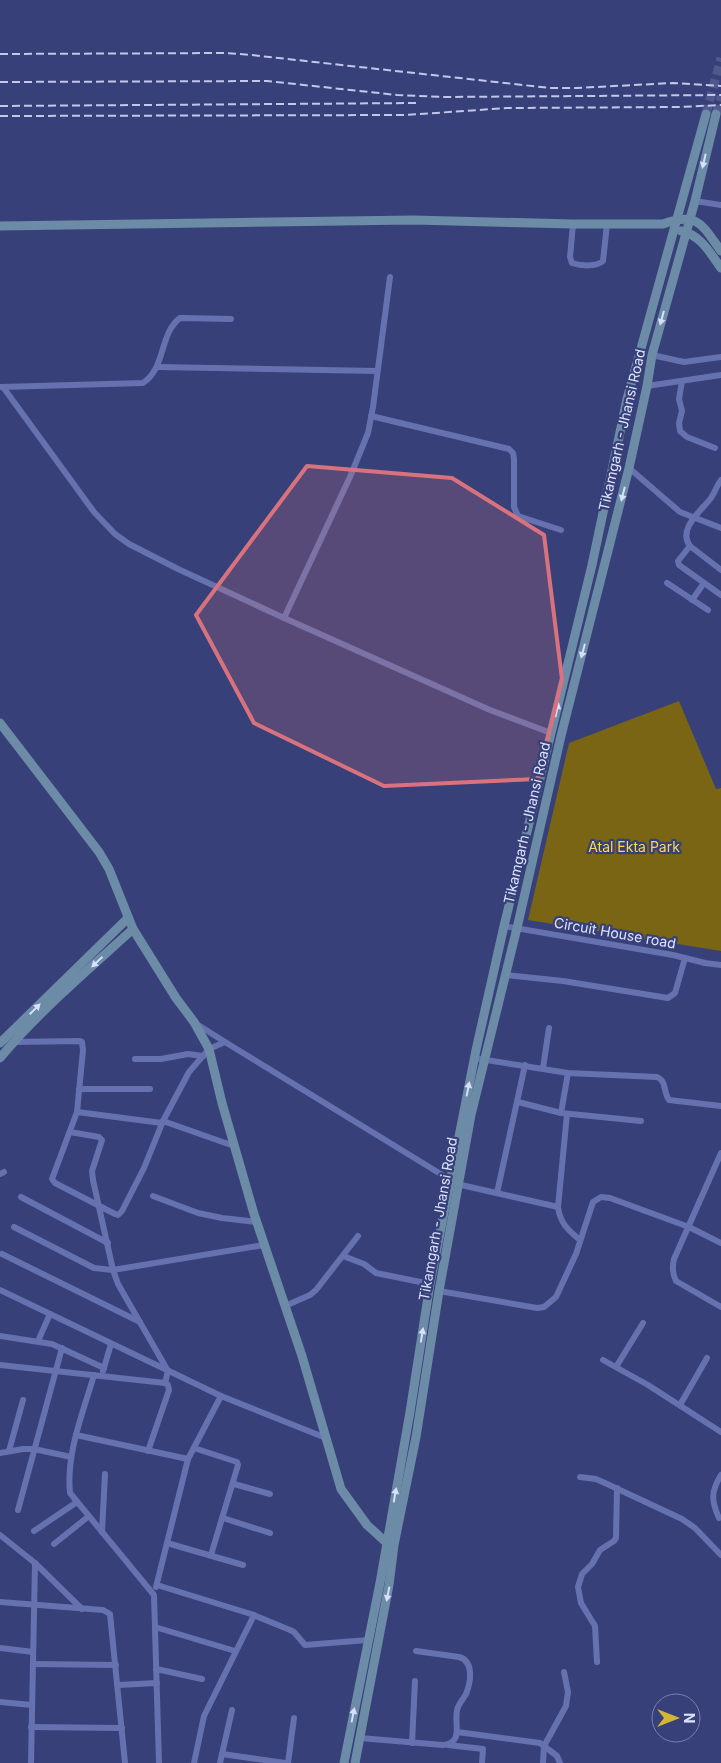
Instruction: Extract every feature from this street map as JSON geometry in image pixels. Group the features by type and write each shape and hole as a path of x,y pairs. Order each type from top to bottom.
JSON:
{"street":[{"name":"Tikamgarh - Jhansi Road","path":"390,1544 430,1284 454,1182 504,926 592,564 627,399 677,219 711,114 695,201 652,355 629,468 542,815 517,928 505,975 479,1059"},
{"path":"695,201 721,205"},
{"path":"0,226 413,220 663,224 677,219 689,219 699,223 705,229 721,251"},
{"path":"573,224 570,257 572,263 597,264 603,261 607,224"},
{"path":"663,224 674,230 695,236 721,268"},
{"path":"284,618 368,433 390,277"},
{"path":"2,387 132,384 143,382 151,378 158,367 168,334 175,322 180,318 231,319"},
{"path":"652,355 684,362 721,357"},
{"path":"158,367 377,371"},
{"path":"647,386 721,375"},
{"path":"682,381 679,399 682,411 679,423 680,431 687,437 715,448"},
{"path":"2,387 94,512 115,534 129,544 284,618 490,710 551,732"},
{"path":"371,416 509,449 513,453 514,459 514,507 518,516 562,530"},
{"path":"629,468 672,506 694,519 721,528"},
{"path":"721,480 711,498 694,519 686,535 690,546 721,570"},
{"path":"690,546 678,563 721,595"},
{"path":"667,583 708,610"},
{"path":"692,600 704,583"},
{"path":"565,672 577,675"},
{"path":"0,723 99,852 110,869 133,928 176,998 194,1022 206,1052 264,1245 302,1356 332,1464 341,1489 357,1513 390,1544 389,1585 355,1763"},
{"path":"0,1058 5,1041 128,918"},
{"name":"Circuit House road","path":"504,926 720,966"},
{"path":"5,1041 133,928"},
{"path":"505,975 563,981 668,998 675,993 685,958"},
{"path":"194,1022 454,1182 558,1207"},
{"path":"544,1068 550,1028"},
{"path":"5,1041 82,1042 83,1050 77,1112 52,1175 53,1181 116,1214 120,1214 144,1168 163,1122 189,1072 206,1052"},
{"path":"135,1059 166,1059 206,1052 225,1042"},
{"path":"479,1059 568,1073 657,1077 661,1078 664,1082 668,1100 721,1106"},
{"path":"497,1193 525,1065"},
{"path":"568,1073 558,1207 561,1221 568,1231 580,1240"},
{"path":"79,1089 150,1089"},
{"path":"518,1102 564,1113 641,1121"},
{"path":"77,1112 163,1122 234,1146"},
{"path":"70,1132 99,1137 102,1140 92,1171 113,1270 118,1284 168,1371 165,1383"},
{"path":"721,1153 676,1252 672,1266 672,1274 676,1281 721,1307"},
{"name":"Tikamgarh - Jhansi Road","path":"390,1544 414,1447 454,1182"},
{"path":"153,1196 205,1215 257,1222"},
{"path":"21,1197 108,1243"},
{"path":"439,1291 537,1308 544,1307 556,1297 576,1254 593,1202 601,1198 610,1198 689,1227 721,1243"},
{"path":"14,1227 94,1268 113,1270 264,1245"},
{"path":"285,1306 310,1295 316,1290 358,1236"},
{"path":"2,1254 140,1323"},
{"path":"343,1256 364,1264 376,1273 430,1284"},
{"path":"0,1290 221,1396 326,1438"},
{"path":"426,1308 436,1309"},
{"path":"38,1341 50,1314"},
{"path":"616,1367 643,1323"},
{"path":"0,1336 52,1344 104,1368"},
{"path":"111,1344 104,1368 98,1376 76,1435 71,1457 70,1493 154,1595"},
{"path":"18,1510 62,1348"},
{"path":"680,1405 707,1358"},
{"path":"603,1360 680,1405 721,1432"},
{"path":"0,1365 165,1383 168,1385 169,1390 148,1451"},
{"path":"159,1763 154,1595 188,1459 221,1396"},
{"path":"9,1451 23,1400"},
{"path":"76,1435 188,1459"},
{"path":"404,1445 414,1447"},
{"path":"194,1448 237,1462 238,1469 234,1484 211,1555"},
{"path":"0,1453 34,1449 71,1457"},
{"path":"102,1532 105,1474"},
{"path":"719,1518 714,1508 712,1493 721,1475"},
{"path":"580,1477 596,1479 682,1519 695,1528 721,1555"},
{"path":"234,1484 270,1494"},
{"path":"597,1662 595,1626 581,1603 578,1587 582,1574 592,1564 600,1550 614,1542 616,1538 617,1488"},
{"path":"34,1531 77,1502"},
{"path":"54,1544 89,1516"},
{"path":"223,1518 270,1533"},
{"path":"0,1535 35,1563 82,1609"},
{"path":"167,1543 242,1565"},
{"path":"344,1763 368,1640 390,1544"},
{"path":"30,1763 35,1563"},
{"path":"157,1585 254,1616 294,1632 305,1645 368,1640"},
{"path":"0,1602 104,1610 110,1614 125,1763"},
{"path":"194,1763 204,1716 254,1616"},
{"path":"155,1627 235,1652"},
{"path":"0,1648 33,1652"},
{"path":"416,1651 464,1658 470,1667 466,1695 457,1708 455,1740 448,1744"},
{"path":"33,1664 116,1665"},
{"path":"156,1669 202,1679"},
{"path":"543,1763 544,1746 568,1700 564,1672"},
{"path":"412,1743 415,1681"},
{"path":"118,1686 157,1683"},
{"path":"0,1702 32,1705"},
{"path":"220,1763 232,1710"},
{"path":"222,1754 250,1760 286,1763 294,1718"},
{"path":"31,1728 122,1728"},
{"path":"457,1732 533,1741 544,1746 557,1756 560,1763"},
{"path":"360,1738 448,1744 483,1749 482,1763"}],"highlighted area":[{"path":"307,466 452,478 544,535 562,679 538,779 384,786 254,723 196,615"}],"green space":[{"name":"Atal Ekta Park","path":"679,701 716,789 721,788 721,951 528,920 569,743"}],"tunnel":[{"path":"706,114 721,58"},
{"path":"716,114 721,96"}],"railway":[{"path":"0,54 226,53 550,88 673,83 721,86"},
{"path":"0,82 267,81 397,95 445,97 721,95"},
{"path":"0,106 420,103"},
{"path":"0,116 406,115 507,108 721,105"}]}
